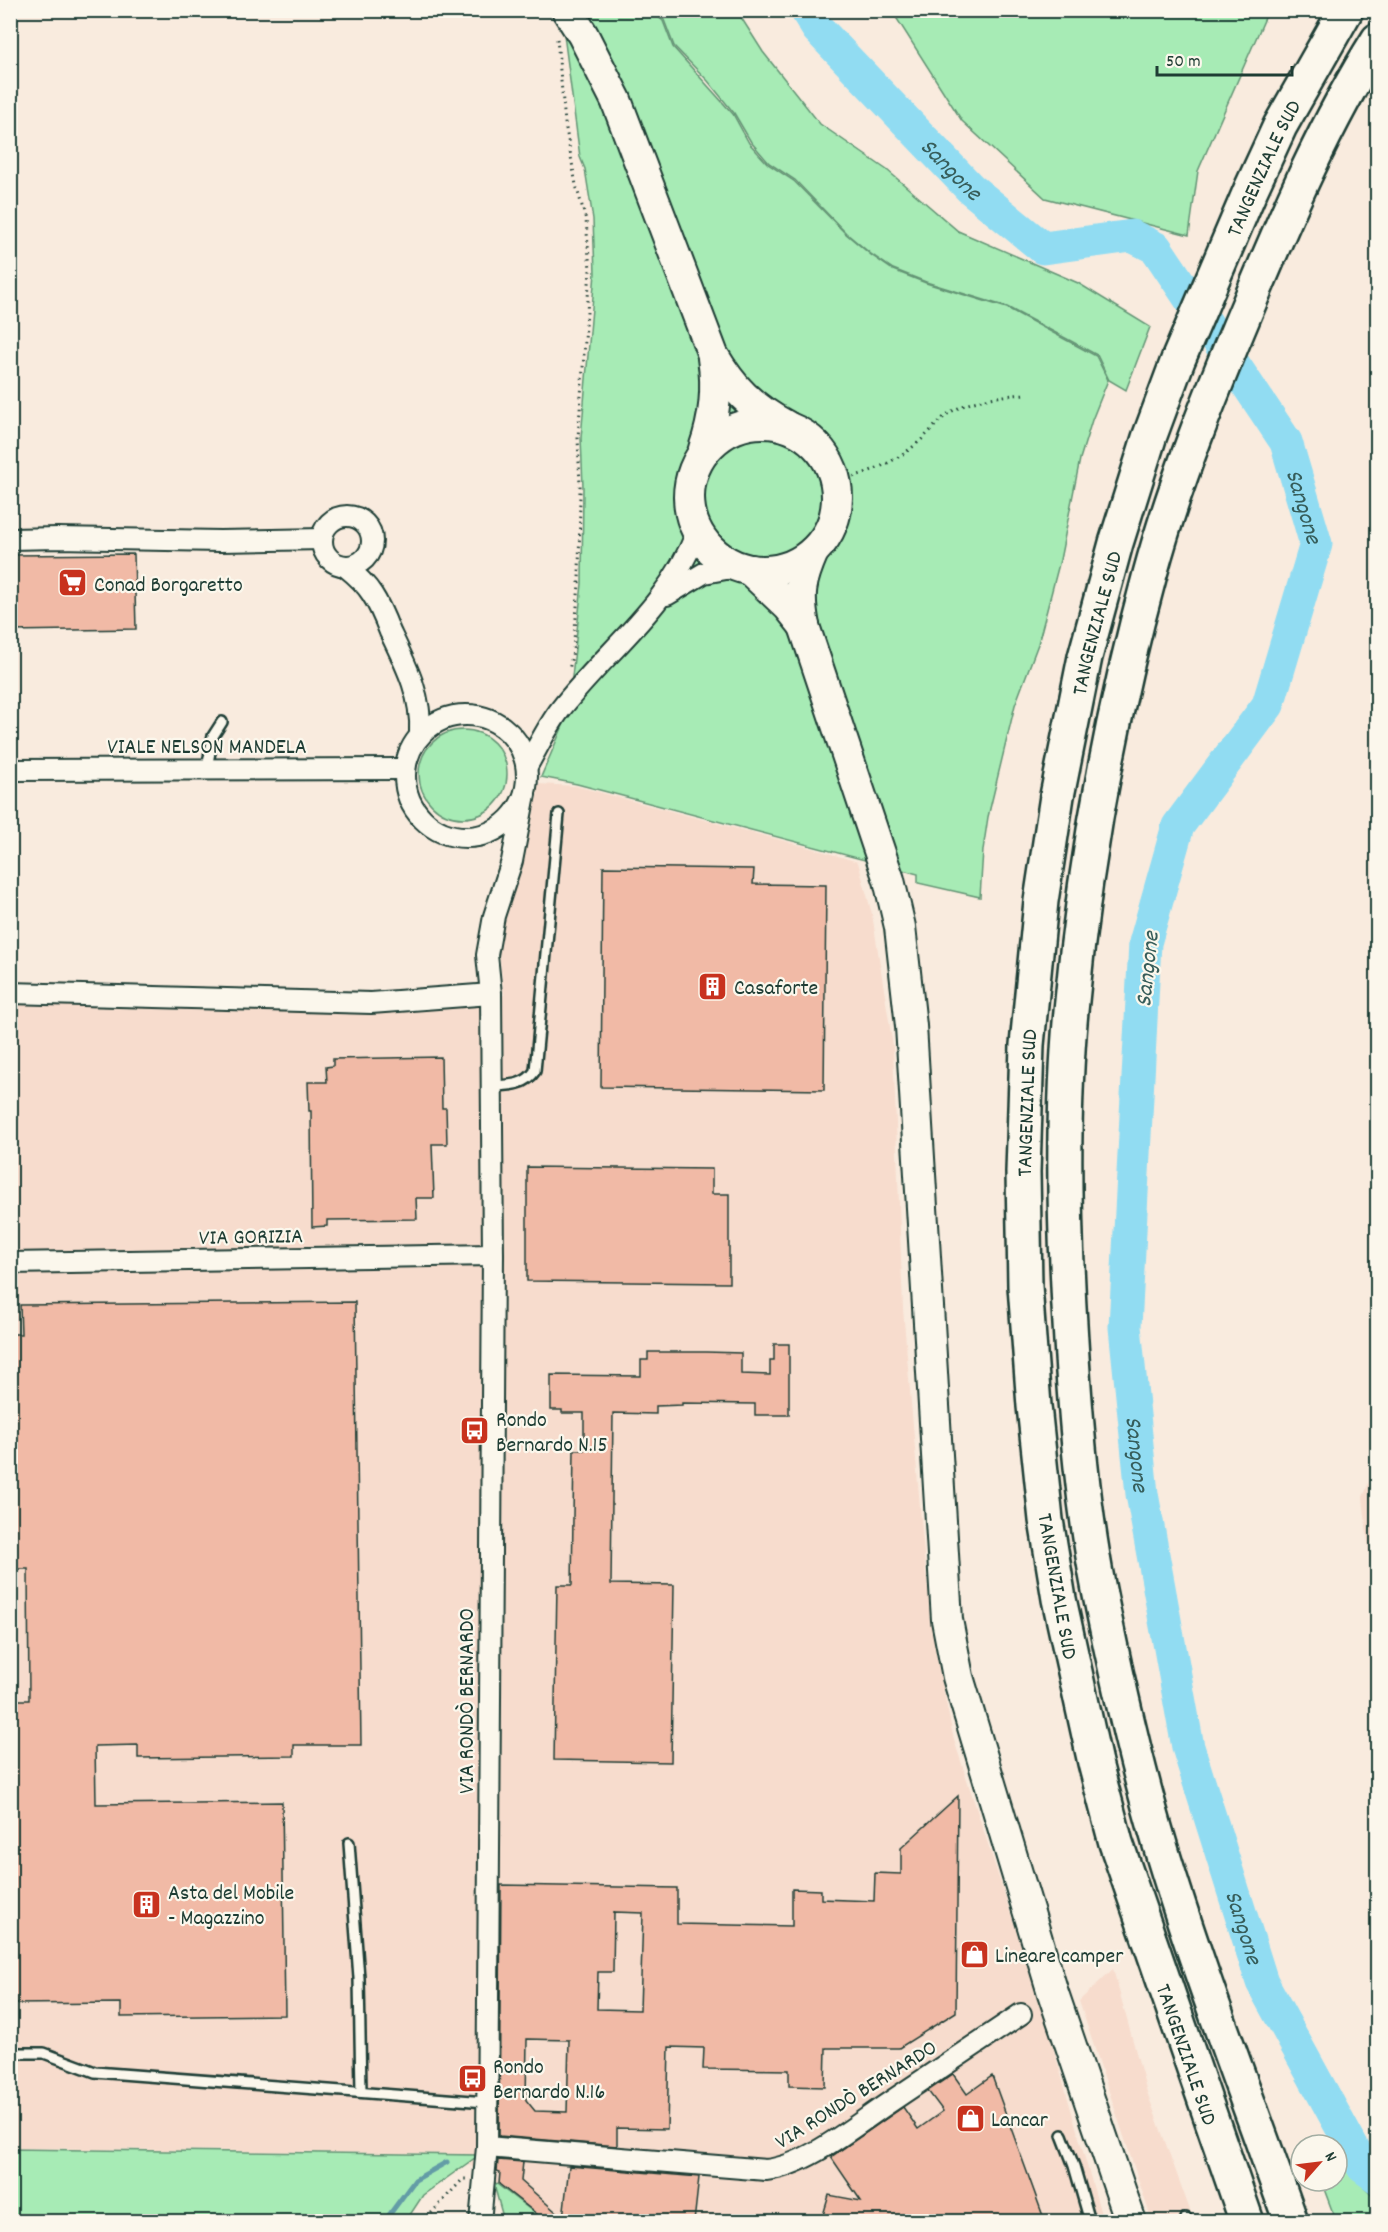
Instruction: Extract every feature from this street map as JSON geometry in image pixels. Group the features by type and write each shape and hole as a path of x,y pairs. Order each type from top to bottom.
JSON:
{"highway":[{"name":"TANGENZIALE SUD","path":"1247,2222 1116,1842 1095,1763 1059,1599 1046,1520 1025,1286 1023,1172 1027,1045 1041,901 1057,796 1085,657 1116,543 1149,438 1178,360 1227,244 1280,126 1346,10"},
{"name":"TANGENZIALE SUD","path":"1291,2222 1161,1846 1138,1763 1098,1583 1085,1498 1074,1396 1065,1255 1065,1126 1070,1016 1081,914 1096,810 1123,681 1151,569 1201,419 1299,186 1377,40"}],"main road":[{"path":"561,22 593,53 616,100 713,355 726,378 743,397 763,413 804,434 818,447 829,463 836,482 837,501 834,520 825,537 813,552 802,578 800,602 804,627 889,880 900,927 911,1026 947,1620 952,1653 1053,1993 1131,2222"},
{"path":"705,449 716,403 713,355"},
{"path":"786,426 768,422 750,423 733,428 717,437 696,462 688,490 691,519 708,547 722,559 744,569 788,606 804,627"},
{"path":"744,569 770,571 790,566 813,552"}],"street":[{"path":"346,567 362,562 372,548 373,540 366,525 352,516 336,519 324,531 323,548 331,561 346,567 372,593 416,688 421,715 420,733"},
{"path":"527,765 560,711 660,600 689,553 697,532"},
{"path":"10,539 220,541 322,539"},
{"path":"660,600 684,583 704,573 719,568 744,569"},
{"path":"472,714 491,719 507,729 519,744 527,765 528,780 525,794 514,814 498,829 480,836 460,837 441,832 425,822 412,807 405,788 404,769 409,750 420,733 435,722 453,715 472,714"},
{"name":"VIALE NELSON MANDELA","path":"10,770 404,769"},
{"name":"VIA RONDÒ BERNARDO","path":"480,2222 487,2147 493,1255 491,994 487,955 494,916 512,861 525,794"},
{"path":"10,993 371,1003 491,994"},
{"name":"VIA GORIZIA","path":"10,1263 493,1255"},
{"name":"VIA RONDÒ BERNARDO","path":"487,2147 766,2170 781,2168 795,2163 837,2138 1021,2014"}],"lane":[{"path":"200,768 208,762 213,736 222,722"},
{"path":"492,1086 523,1083 535,1071 560,814"},
{"path":"349,1843 359,1978 361,2092"},
{"path":"10,2053 44,2053 95,2072 486,2102"},
{"path":"1062,2135 1074,2166 1089,2218"}],"path":[{"path":"561,22 565,123 576,185 586,220 590,270 578,438 579,584 569,671"},
{"path":"836,482 864,475 904,455 948,414 973,402 1025,394"},
{"path":"423,2222 463,2179 484,2181"}],"shaded area":[{"path":"538,784 576,786 858,862 872,914 893,1046 903,1309 925,1565 936,1655 954,1740 1043,2012 1103,2221 545,2221 468,2164 467,2154 11,2148 11,999 373,1008 504,995 499,952 503,915"},
{"path":"1377,1463 1377,1631 1363,1497"},
{"path":"1113,1969 1147,2092 1191,2213 1164,2221 1152,2221 1079,2001"}],"green space":[{"path":"559,11 651,11 663,21 673,47 733,114 749,143 768,164 794,181 845,233 871,255 893,270 926,283 1007,308 1096,356 1108,380 1080,459 1060,560 1038,644 1015,705 988,817 980,897 918,883 918,874 577,784 541,777 568,714 582,584 581,438 595,273 593,219 585,169 580,157"},
{"path":"653,11 737,11 763,52 820,124 887,170 958,231 1078,283 1150,327 1126,390 1109,380 1097,355 1069,340 1007,307 926,282 893,269 871,254 846,233 795,180 769,163 751,142 734,113 708,81 674,46 664,20"},
{"path":"892,11 1268,11 1198,171 1189,235 1045,198 962,121"},
{"path":"463,730 480,734 494,743 503,757 507,774 503,791 494,805 480,814 463,818 446,814 432,805 423,791 419,774 423,757 432,743 446,734"},
{"path":"11,2149 479,2155 423,2195 406,2221 11,2222"},
{"path":"1349,2173 1377,2199 1377,2221 1336,2221 1326,2193 1349,2193"},
{"path":"493,2181 545,2221 504,2221"}],"building":[{"name":"Conad Borgaretto","path":"134,554 136,629 10,631 10,555"},
{"name":"Casaforte","path":"603,867 754,869 753,884 826,885 824,1090 601,1087"},
{"path":"441,1057 442,1108 446,1108 447,1144 432,1144 434,1198 416,1198 417,1219 327,1220 327,1226 312,1227 311,1111 309,1111 308,1082 327,1082 326,1067 333,1066 333,1059"},
{"path":"527,1167 712,1169 712,1194 729,1194 729,1283 527,1281"},
{"path":"355,1302 361,1745 294,1745 294,1756 138,1758 138,1745 95,1746 96,1804 282,1802 285,2015 121,2017 121,2003 10,2004 10,1700 29,1700 28,1569 13,1569 10,1503 10,1334 21,1334 20,1305"},
{"path":"774,1344 789,1344 789,1415 755,1415 755,1404 682,1403 682,1405 656,1406 656,1414 613,1413 611,1584 674,1585 671,1762 554,1760 557,1585 572,1585 574,1450 584,1450 584,1413 562,1413 562,1410 551,1410 551,1375 641,1376 641,1360 648,1360 648,1352 706,1352 741,1353 741,1374 770,1375 770,1360 774,1360"},
{"path":"958,1796 956,2012 899,2048 826,2048 825,2087 789,2086 789,2070 703,2069 704,2048 669,2047 667,2129 617,2128 617,2146 499,2136 501,1885 677,1888 677,1924 792,1926 792,1889 821,1890 821,1899 874,1901 875,1873 901,1874 901,1848","holes":["614,1912 643,1913 640,2010 597,2009 598,1972 613,1972","527,2039 569,2040 567,2112 535,2111 526,2100"]},
{"name":"Lancar","path":"953,2074 967,2094 992,2076 1043,2216 1013,2222 821,2222 829,2195 861,2201 831,2157 903,2107 918,2129 943,2111 928,2091"},
{"path":"498,2160 523,2162 521,2181 563,2218 569,2166 699,2177 694,2222 547,2222 499,2184"}],"waterway":[{"name":"Sangone","path":"806,10 817,28 970,188 1043,248 1132,236 1156,248 1286,442 1316,544 1268,705 1178,826 1145,943 1125,1327 1142,1494 1188,1747 1262,1982 1363,2167 1378,2178"},
{"path":"384,2222 415,2180 447,2162"}],"place":[{"name":"Conad Borgaretto","path":"73,583"},
{"name":"Casaforte","path":"713,986"},
{"name":"Rondo Bernardo N.15","path":"475,1431"},
{"name":"Asta del Mobile - Magazzino","path":"147,1904"},
{"name":"Lineare camper","path":"974,1954"},
{"name":"Rondo Bernardo N.16","path":"472,2078"},
{"name":"Lancar","path":"970,2118"}]}
